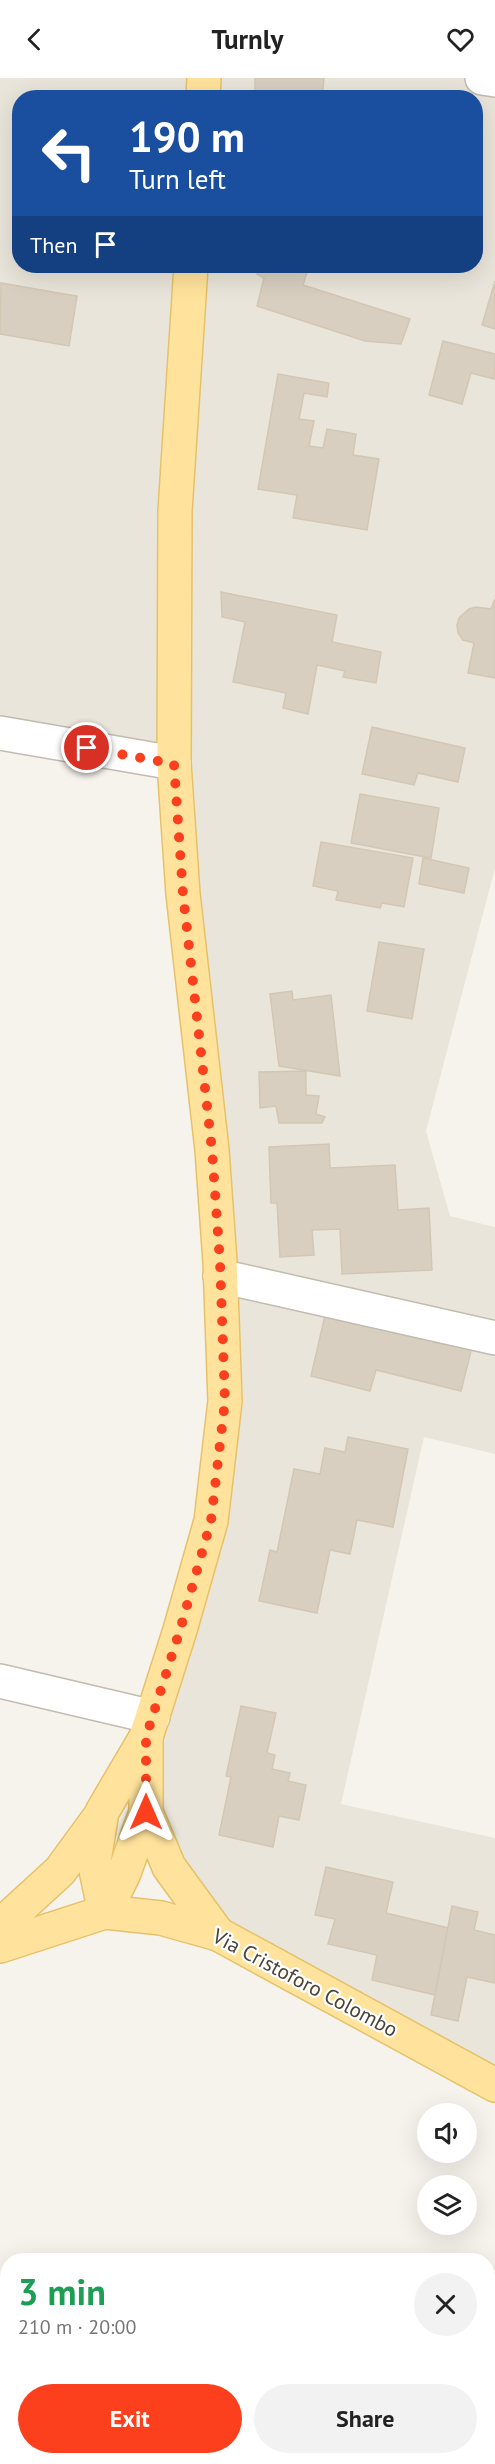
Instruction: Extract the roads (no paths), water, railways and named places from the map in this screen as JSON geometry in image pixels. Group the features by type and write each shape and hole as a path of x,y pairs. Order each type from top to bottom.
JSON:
{"main road":[{"path":"0,1926 60,1871 102,1812 150,1727 211,1521 225,1401 212,1150 183,894 174,764 175,511 191,273"},
{"path":"0,1946 105,1912 124,1873 146,1812 150,1727"},
{"path":"102,1812 94,1861 105,1912"},
{"path":"146,1812 169,1867 218,1934"},
{"name":"Via Cristoforo Colombo","path":"105,1912 161,1918 218,1934 495,2085"}],"street":[{"path":"482,78 495,80"},
{"path":"0,733 174,764"},
{"path":"220,1276 495,1338"},
{"path":"0,1681 150,1727"}]}
